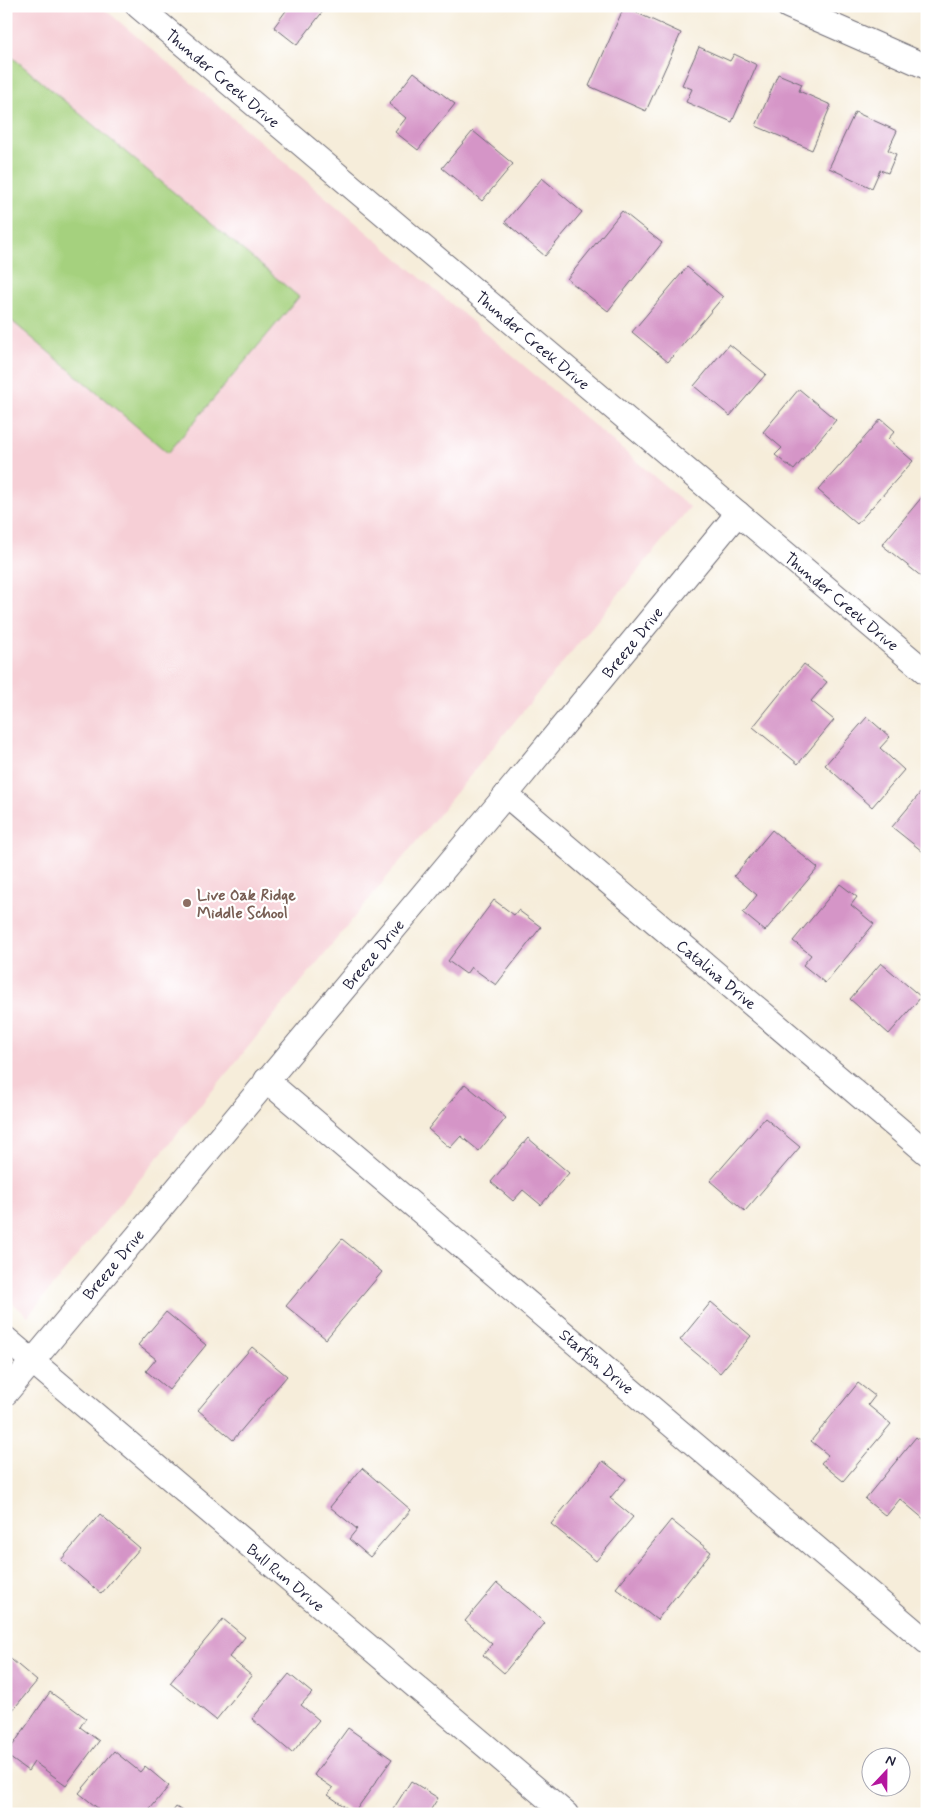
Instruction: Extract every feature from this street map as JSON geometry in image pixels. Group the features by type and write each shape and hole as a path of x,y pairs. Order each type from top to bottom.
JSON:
{"street":[{"name":"Thunder Creek Drive","path":"138,6 927,673"},
{"path":"788,6 927,67"},
{"name":"Breeze Drive","path":"6,1393 506,795 738,513"},
{"name":"Catalina Drive","path":"506,795 927,1153"},
{"name":"Starfish Drive","path":"266,1080 927,1642"},
{"name":"Bull Run Drive","path":"6,1339 566,1814"}],"shaded area":[{"name":"Live Oak Ridge Middle School","path":"6,6 101,6 690,507 28,1316 6,1298"}],"green space":[{"path":"6,52 299,297 168,453 6,316"}],"building":[{"path":"286,6 327,6 297,45 274,27 288,8"},
{"path":"624,7 681,33 646,111 589,86"},
{"path":"699,47 730,61 734,54 757,65 732,122 686,102 692,89 682,85"},
{"path":"414,72 455,104 418,150 395,132 406,118 389,104"},
{"path":"778,74 802,84 799,91 831,105 812,150 756,126"},
{"path":"855,112 897,131 888,150 896,154 888,173 880,170 872,188 829,168"},
{"path":"473,131 513,164 482,201 442,168"},
{"path":"542,178 582,212 545,256 505,222"},
{"path":"622,211 662,243 608,311 567,279"},
{"path":"687,267 723,297 668,362 632,332"},
{"path":"729,344 766,374 730,416 694,386"},
{"path":"799,389 836,420 794,470 775,455 782,448 763,432"},
{"path":"881,419 895,431 888,439 913,461 857,524 818,490"},
{"path":"927,491 927,572 922,577 882,545"},
{"path":"804,664 827,682 811,701 834,720 798,764 753,727"},
{"path":"867,717 890,737 880,748 904,770 872,807 825,765"},
{"path":"927,785 927,855 892,827"},
{"path":"772,830 818,868 765,931 743,913 757,895 734,876"},
{"path":"840,884 857,897 851,905 874,924 825,983 803,965 811,955 793,941"},
{"path":"494,900 514,915 518,910 541,927 496,985 471,967 466,974 448,961"},
{"path":"881,963 921,997 889,1034 850,999"},
{"path":"465,1084 506,1118 479,1151 461,1136 450,1148 428,1129"},
{"path":"765,1118 800,1147 745,1211 710,1181"},
{"path":"528,1138 569,1173 541,1205 523,1190 513,1201 491,1182"},
{"path":"342,1239 382,1272 326,1339 286,1306"},
{"path":"711,1302 751,1336 720,1373 680,1340"},
{"path":"166,1312 206,1345 169,1390 146,1371 156,1359 138,1345"},
{"path":"252,1347 287,1376 233,1440 198,1410"},
{"path":"858,1383 875,1396 868,1405 891,1424 843,1481 821,1463 828,1455 811,1441"},
{"path":"916,1437 927,1446 927,1517 925,1520 900,1499 886,1516 865,1499"},
{"path":"603,1461 626,1479 610,1498 633,1517 596,1561 551,1524"},
{"path":"362,1468 411,1510 370,1557 349,1539 357,1529 330,1507"},
{"path":"100,1514 140,1548 101,1594 61,1560"},
{"path":"671,1520 711,1552 657,1620 616,1588"},
{"path":"497,1583 545,1623 504,1673 483,1655 492,1644 465,1621"},
{"path":"223,1619 245,1637 229,1657 252,1676 216,1720 170,1683"},
{"path":"6,1655 37,1681 6,1718"},
{"path":"289,1674 312,1693 301,1705 319,1720 292,1753 252,1719"},
{"path":"50,1692 86,1718 80,1727 99,1741 66,1785 34,1762 28,1771 6,1755"},
{"path":"348,1728 392,1759 354,1813 328,1795 333,1788 314,1775"},
{"path":"114,1751 140,1772 145,1766 169,1786 146,1814 105,1814 79,1793"},
{"path":"411,1781 438,1798 428,1814 390,1814"},
{"path":"176,1807 187,1814 171,1814"}],"place":[{"name":"Live Oak Ridge Middle School","path":"187,903"}]}
